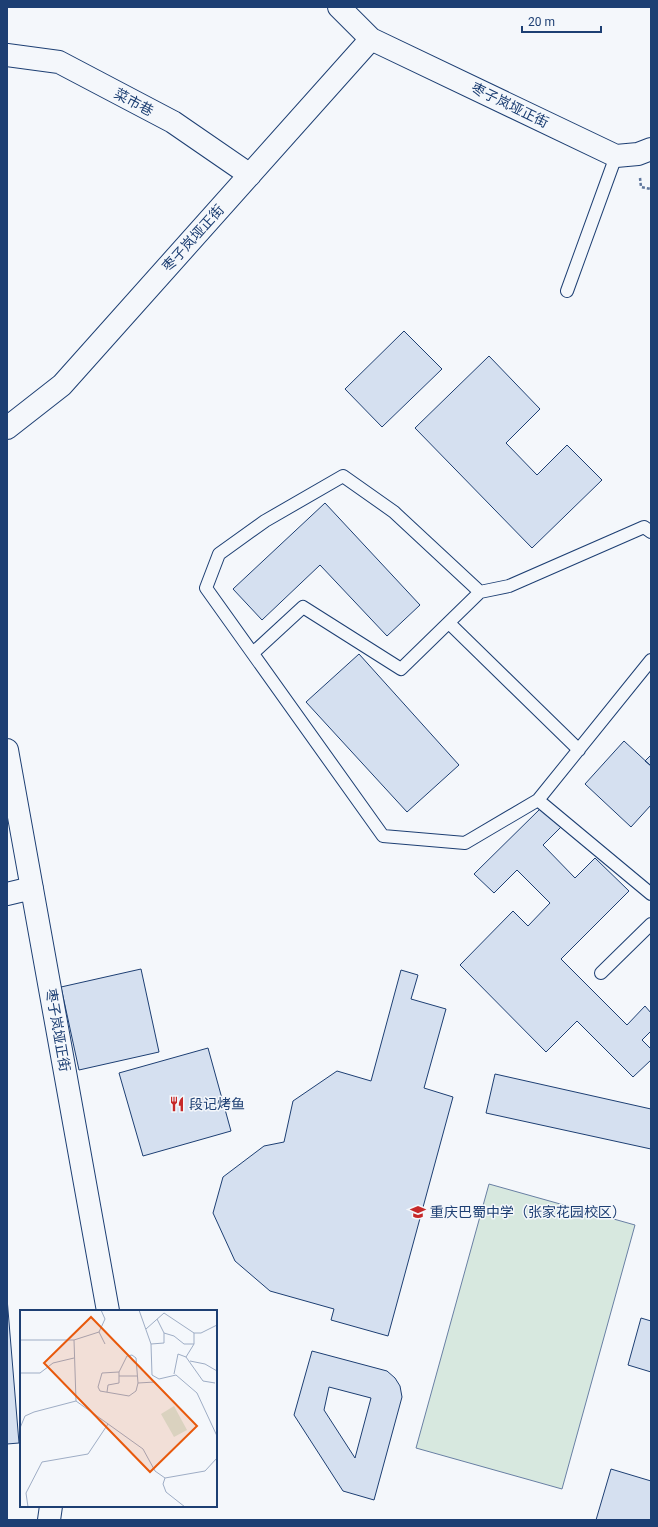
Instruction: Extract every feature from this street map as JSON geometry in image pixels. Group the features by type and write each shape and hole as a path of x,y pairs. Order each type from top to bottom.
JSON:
{"street":[{"name":"枣子岚垭正街","path":"338,7 371,39 616,156"},
{"name":"枣子岚垭正街","path":"7,428 62,385 371,39"},
{"name":"菜市巷","path":"7,55 59,62 173,122 250,175"},
{"path":"616,156 638,154 651,149"},
{"name":"枣子岚垭正街","path":"7,750 108,1310"},
{"path":"7,894 32,888"},
{"path":"50,1520 51,1507"}],"lane":[{"path":"567,291 616,156"},
{"path":"480,592 394,512 343,476 265,521 219,554 206,588 383,836 465,843 538,800 651,660"},
{"path":"253,653 303,607 401,669 480,592 510,586 644,527 651,532"},
{"path":"449,623 579,750"},
{"path":"538,800 651,894"},
{"path":"601,973 651,924"}],"shaded area":[{"path":"489,1184 635,1225 562,1489 416,1448"}],"building":[{"path":"404,331 442,369 382,427 345,389"},
{"path":"489,356 540,409 506,443 537,475 567,445 602,480 532,548 415,428"},
{"path":"325,503 420,605 387,636 320,565 262,620 233,589"},
{"path":"359,654 459,765 407,812 306,702"},
{"path":"624,741 651,766 651,805 631,827 585,784"},
{"path":"651,755 651,766 645,761"},
{"path":"542,807 561,827 543,845 575,878 595,858 629,891 561,959 627,1025 645,1006 651,1013 651,1031 642,1040 651,1049 651,1060 633,1077 577,1021 546,1052 460,965 513,911 528,926 550,903 517,870 494,893 474,874"},
{"path":"141,969 159,1052 79,1070 61,987"},
{"path":"401,970 418,975 411,999 446,1009 424,1088 453,1097 388,1336 331,1320 334,1309 270,1291 235,1261 213,1213 223,1177 264,1146 284,1142 293,1101 337,1071 371,1081"},
{"path":"208,1048 231,1131 143,1156 119,1073"},
{"path":"495,1074 651,1109 651,1149 486,1113"},
{"path":"7,1298 19,1443 7,1444"},
{"path":"641,1318 651,1321 651,1372 628,1365"},
{"path":"312,1351 387,1371 395,1378 400,1386 402,1397 374,1500 343,1491 294,1415","holes":["329,1387 371,1398 355,1458 324,1410"]},
{"path":"611,1469 651,1481 651,1520 596,1520"}],"place":[{"name":"段记烤鱼","path":"177,1104"},
{"name":"重庆巴蜀中学（张家花园校区）","path":"418,1212"}]}
